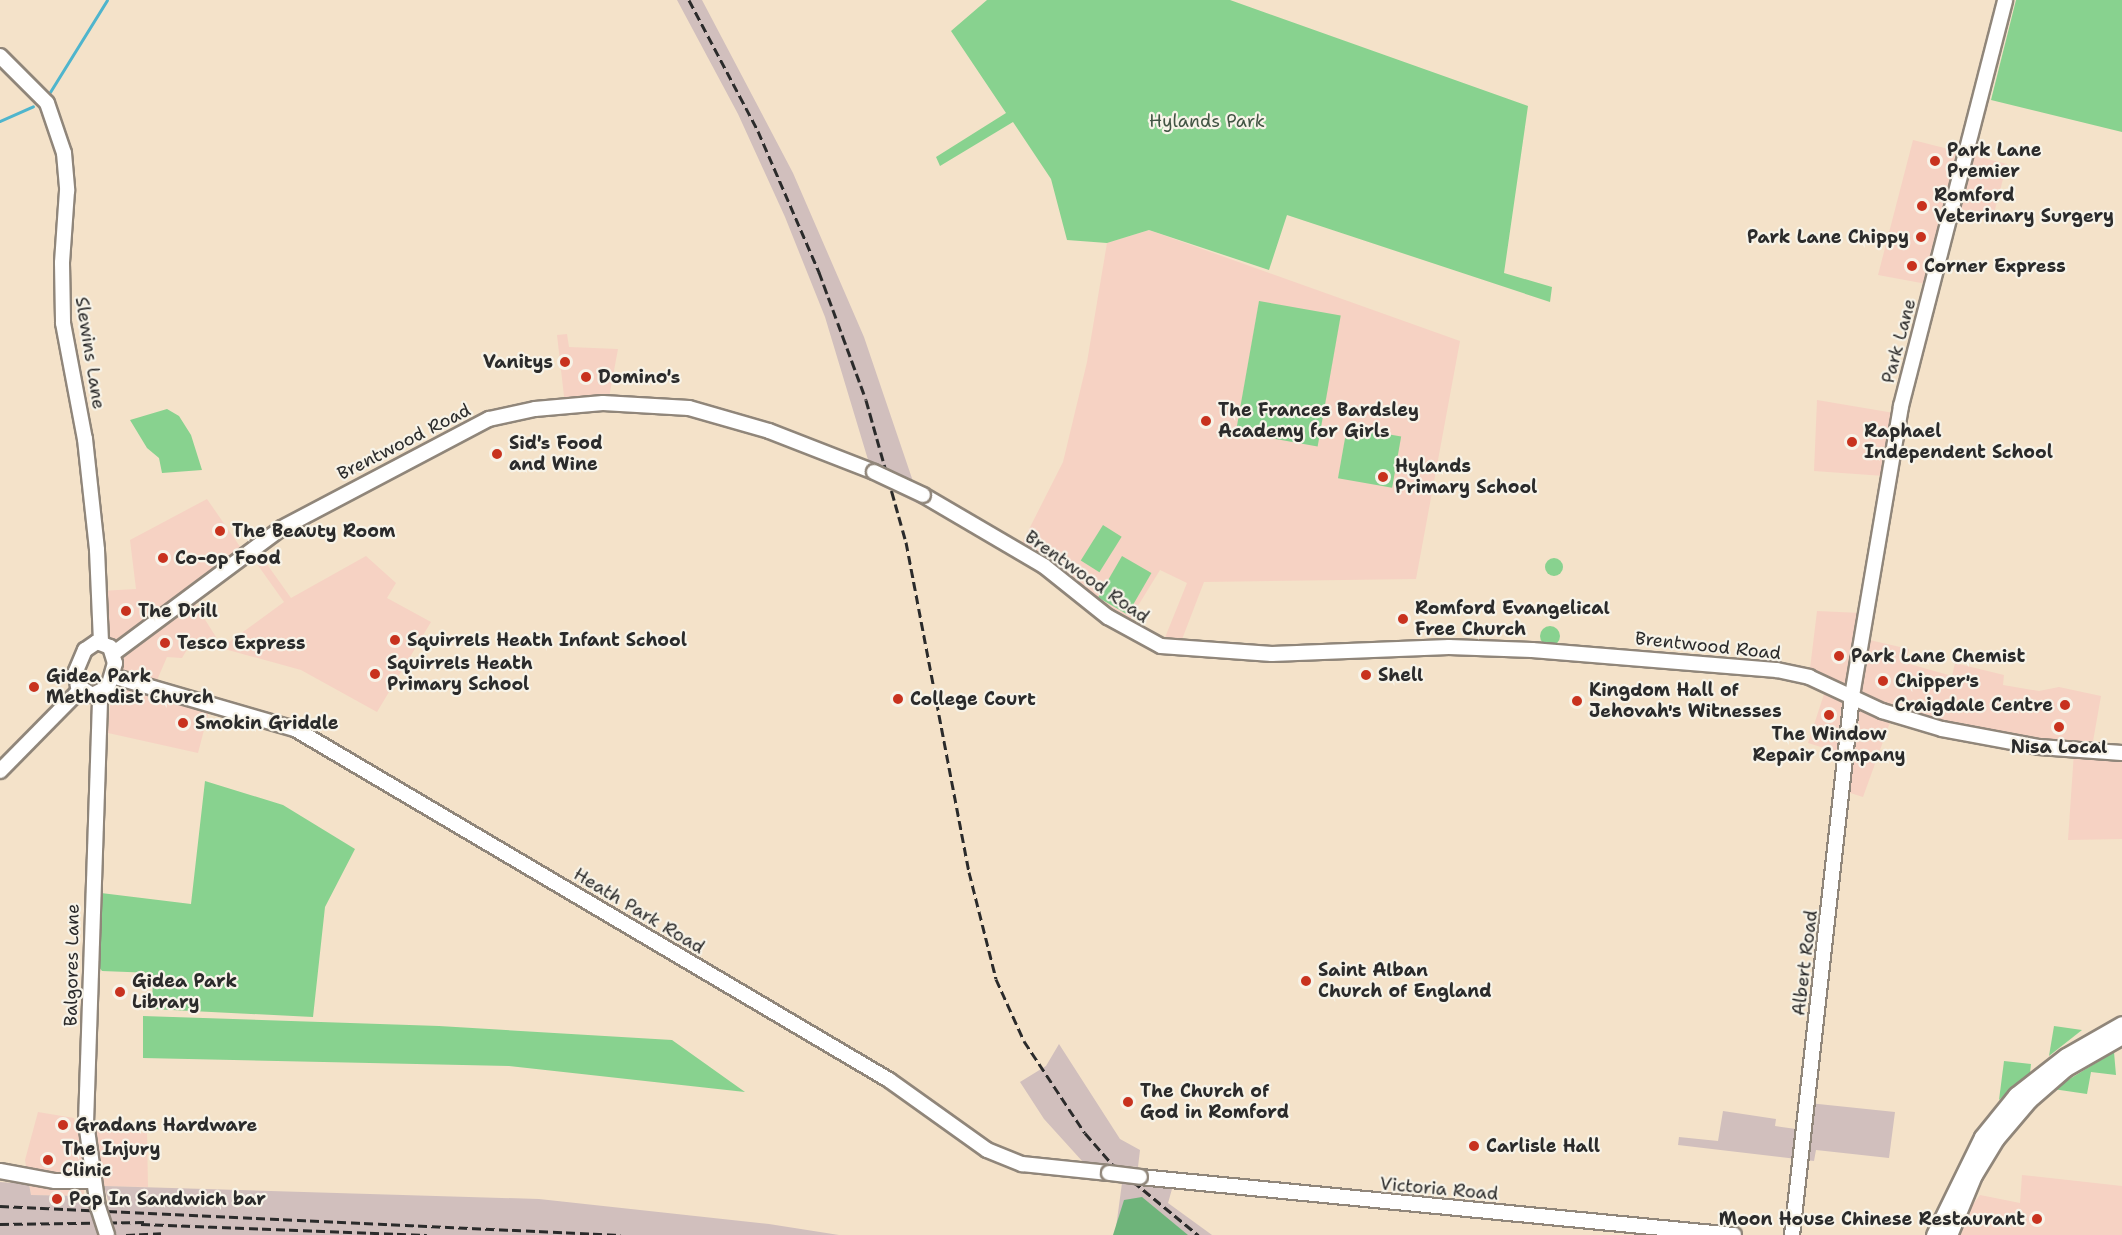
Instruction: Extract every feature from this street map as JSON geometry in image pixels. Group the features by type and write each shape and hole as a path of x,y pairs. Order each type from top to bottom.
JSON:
{"main road":[{"path":"1937,1233 1982,1137 2016,1095 2066,1056 2122,1024"},
{"path":"1954,1235 1961,1206 1996,1139 2029,1100 2066,1068 2122,1036"},
{"path":"1937,1233 1961,1206"}],"street":[{"name":"Park Lane","path":"1852,696 1908,371 2005,0"},
{"name":"Slewins Lane","path":"0,56 47,103 64,153 67,191 62,263 63,323 87,460 97,550 101,642"},
{"name":"Brentwood Road","path":"114,653 282,528 489,419 535,409 603,403 689,408 769,431 874,472 923,495 1044,566 1108,617 1161,646 1272,654 1449,647 1653,657 1777,670 1809,677 1893,714 1971,735 2039,747 2122,753"},
{"path":"101,642 114,653 112,676 99,694 88,694 81,689 76,677 81,658 90,645 101,642"},
{"name":"Heath Park Road","path":"112,676 295,729 889,1080 987,1150 1022,1164 1140,1177"},
{"path":"0,771 81,689"},
{"name":"Balgores Lane","path":"99,694 86,1124 92,1181 107,1235"},
{"name":"Albert Road","path":"1792,1235 1852,696"},
{"path":"0,1171 55,1181 92,1181"},
{"name":"Victoria Road","path":"1140,1177 1734,1235"}],"shaded area":[{"path":"677,0 702,0 793,173 864,337 921,505 875,483 825,317 785,217 738,114"},
{"path":"1913,140 2007,164 1993,217 1953,207 1932,285 1878,275"},
{"name":"The Frances Bardsley Academy for Girls","path":"1149,230 1460,341 1416,579 1204,582 1181,642 1164,640 1187,583 1160,570 1128,622 1022,543 1063,462 1087,362 1107,243"},
{"path":"567,334 569,347 618,349 608,403 565,405 557,335"},
{"name":"Raphael Independent School","path":"1817,400 1894,413 1884,476 1814,471"},
{"path":"207,499 241,548 185,588 216,637 204,647 188,648 182,658 167,657 151,694 209,711 198,753 108,733 114,653 101,642 100,591 136,589 130,540"},
{"path":"259,553 291,598 366,556 396,583 387,598 431,622 377,712 301,670 221,648 284,602 252,557"},
{"path":"1817,611 1861,613 1865,639 1909,649 1906,663 1952,676 1955,663 2004,675 2003,685 2039,691 2059,687 2101,696 2092,747 2122,753 2122,839 2068,840 2074,752 1893,714 1863,797 1844,791 1847,755 1808,743 1827,685 1809,677"},
{"path":"1059,1044 1120,1139 1140,1150 1138,1167 1083,1162 1044,1119 1020,1082 1046,1066"},
{"path":"1799,1102 1895,1112 1889,1158 1816,1150 1814,1161 1678,1145 1679,1137 1718,1141 1723,1111 1776,1119 1775,1126 1796,1129"},
{"path":"38,1112 74,1118 76,1130 147,1133 148,1187 84,1186 84,1196 31,1195 25,1160"},
{"path":"2022,1175 2122,1186 2122,1235 1959,1235 1965,1215 1980,1195 2020,1203"},
{"path":"0,1182 29,1184 31,1195 84,1196 86,1206 109,1204 104,1186 539,1199 769,1224 839,1235 0,1235"},
{"path":"1122,1183 1172,1189 1168,1203 1212,1235 1115,1235"}],"green space":[{"name":"Hylands Park","path":"987,0 1230,0 1528,106 1504,273 1552,287 1550,302 1287,215 1269,270 1149,230 1107,243 1067,240 1051,179 1013,122 940,166 936,157 1006,113 951,31"},
{"path":"2016,0 2122,0 2122,132 1991,100"},
{"path":"1259,301 1341,315 1318,446 1236,432"},
{"path":"167,409 179,416 191,435 202,470 162,473 159,458 147,448 130,420"},
{"path":"1347,427 1401,437 1392,488 1338,478"},
{"path":"1103,525 1122,537 1099,572 1081,561"},
{"path":"1122,556 1151,573 1127,615 1098,598"},
{"path":"1550,558 1558,558 1563,563 1561,574 1550,576 1545,571 1545,563"},
{"path":"1550,626 1557,629 1560,636 1557,643 1550,646 1543,643 1540,636 1543,629"},
{"path":"205,781 283,805 355,849 325,907 313,1017 152,1009 153,973 102,971 99,967 101,893 191,904"},
{"path":"143,1016 439,1026 672,1040 745,1092 509,1066 143,1058"},
{"path":"2054,1026 2082,1030 2049,1056"},
{"path":"2114,1052 2116,1075 2091,1072 2087,1094 2053,1089"},
{"path":"2004,1061 2031,1064 2030,1073 1999,1100"},
{"path":"1142,1197 1188,1235 1113,1235 1124,1200"}],"waterway":[{"path":"50,92 107,0"},
{"path":"0,121 33,106"}],"railway":[{"path":"689,0 758,131 819,272 866,400 906,542 969,872 996,979 1024,1041 1085,1133 1112,1164 1198,1235"},
{"path":"0,1206 620,1235"},
{"path":"0,1224 148,1222"},
{"path":"141,1224 427,1235"},
{"path":"126,1235 161,1233"}],"place":[{"name":"Park Lane Premier","path":"1935,161"},
{"name":"Romford Veterinary Surgery","path":"1922,206"},
{"name":"Park Lane Chippy","path":"1921,237"},
{"name":"Corner Express","path":"1912,266"},
{"name":"Vanitys","path":"565,362"},
{"name":"Domino's","path":"586,377"},
{"name":"The Frances Bardsley Academy for Girls","path":"1206,421"},
{"name":"Raphael Independent School","path":"1852,442"},
{"name":"Sid's Food and Wine","path":"497,454"},
{"name":"Hylands Primary School","path":"1383,477"},
{"name":"The Beauty Room","path":"220,531"},
{"name":"Co-op Food","path":"163,558"},
{"name":"The Drill","path":"126,611"},
{"name":"Romford Evangelical Free Church","path":"1403,619"},
{"name":"Squirrels Heath Infant School","path":"395,640"},
{"name":"Tesco Express","path":"165,643"},
{"name":"Park Lane Chemist","path":"1839,656"},
{"name":"Squirrels Heath Primary School","path":"375,674"},
{"name":"Shell","path":"1366,675"},
{"name":"Chipper's","path":"1883,681"},
{"name":"Gidea Park Methodist Church","path":"34,687"},
{"name":"College Court","path":"898,699"},
{"name":"Kingdom Hall of Jehovah's Witnesses","path":"1577,701"},
{"name":"Craigdale Centre","path":"2065,705"},
{"name":"The Window Repair Company","path":"1829,715"},
{"name":"Smokin Griddle","path":"183,723"},
{"name":"Nisa Local","path":"2059,727"},
{"name":"Saint Alban Church of England","path":"1306,981"},
{"name":"Gidea Park Library","path":"120,992"},
{"name":"The Church of God in Romford","path":"1128,1102"},
{"name":"Gradans Hardware","path":"63,1125"},
{"name":"Carlisle Hall","path":"1474,1146"},
{"name":"The Injury Clinic","path":"48,1160"},
{"name":"Pop In Sandwich bar","path":"57,1199"},
{"name":"Moon House Chinese Restaurant","path":"2037,1219"}]}
